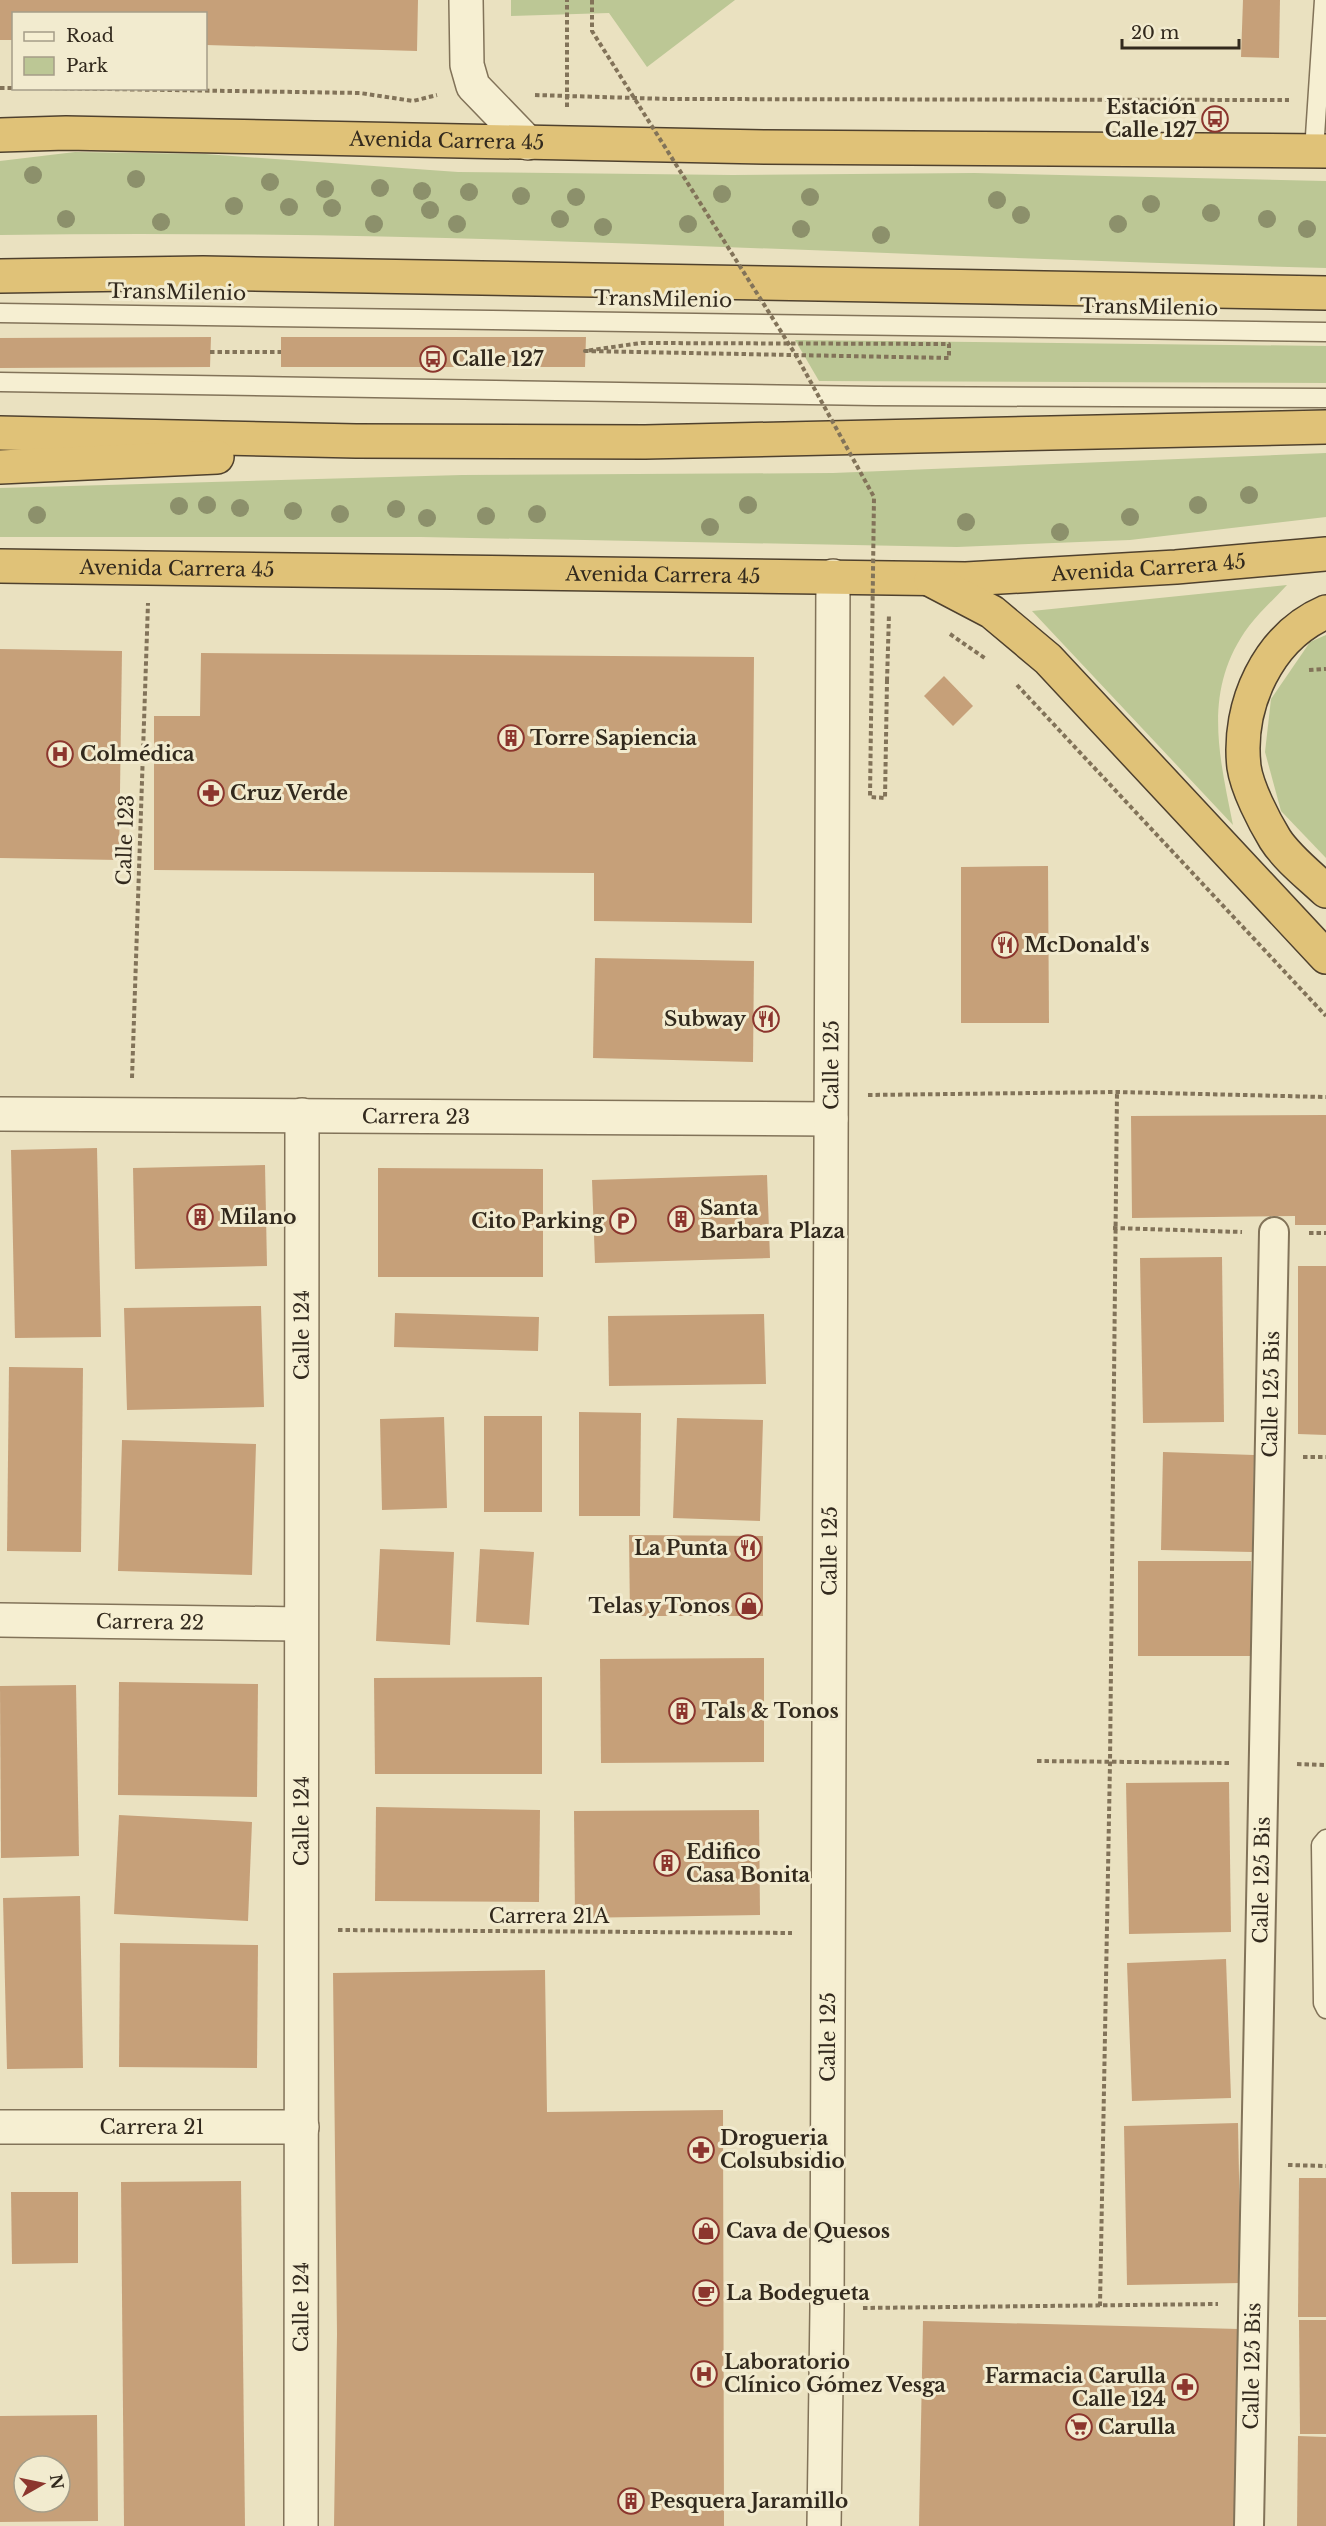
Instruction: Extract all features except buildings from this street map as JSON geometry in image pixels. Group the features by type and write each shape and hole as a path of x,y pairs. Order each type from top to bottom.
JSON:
{"highway":[{"path":"0,142 42,134"},
{"name":"Avenida Carrera 45","path":"0,135 567,144 1320,151"},
{"path":"0,276 214,273 1326,293"},
{"path":"0,433 356,441 681,442 1326,427"},
{"path":"0,467 207,458 356,441"},
{"name":"Avenida Carrera 45","path":"0,566 149,566 966,579 1176,567 1326,554"},
{"path":"927,578 992,612 1048,659 1326,957"},
{"path":"1326,612 1310,619 1278,647 1260,675 1246,717 1244,768 1260,812 1276,841 1326,891"}],"street":[{"path":"466,0 467,65 473,86 528,143"},
{"name":"Calle 125","path":"824,2526 827,2308 833,576"},
{"name":"Carrera 23","path":"0,1114 831,1119"},
{"name":"Calle 124","path":"301,2526 302,1115"},
{"name":"Calle 125 Bis","path":"1249,2526 1274,1232"},
{"name":"Carrera 22","path":"0,1620 301,1624"},
{"name":"Carrera 21","path":"0,2127 302,2127"}],"lane":[{"path":"1320,151 1316,100 1323,78 1325,1"},
{"name":"TransMilenio","path":"0,312 1326,332"},
{"path":"0,382 875,396 1326,398"},
{"path":"1326,1839 1321,1845 1323,2003 1326,2009"}],"path":[{"path":"567,0 567,144"},
{"path":"592,0 592,31 797,357 874,497 870,797 885,798 889,612 900,613"},
{"path":"168,90 360,93 413,101"},
{"path":"530,94 567,97 1316,100"},
{"path":"210,352 281,352"},
{"name":"Calle 123","path":"130,1114 149,566"},
{"path":"940,628 995,664"},
{"path":"1012,679 1326,1016"},
{"path":"867,1095 1117,1092 1326,1097"},
{"path":"1100,2306 1110,1763 1113,1228 1117,1092"},
{"path":"1113,1228 1326,1233"},
{"path":"1037,1761 1264,1763"},
{"name":"Carrera 21A","path":"301,1930 796,1933"},
{"path":"859,2308 1254,2304"}],"green space":[{"path":"511,0 735,0 647,67 609,13 511,16"},
{"path":"75,152 205,154 458,172 732,175 974,173 1326,181 1326,268 497,239 166,234 0,235 0,161"},
{"path":"795,340 1326,346 1326,383 819,381"},
{"path":"1326,453 1326,517 1130,540 957,547 421,537 0,537 0,488 462,475 833,473"},
{"path":"1287,585 1249,626 1234,650 1225,674 1218,723 1223,773 1233,825 1032,611"},
{"path":"1326,635 1326,858 1281,811 1265,752 1271,699 1310,642"}],"place":[{"name":"Estación Calle 127","path":"1215,119"},
{"name":"Calle 127","path":"433,359"},
{"name":"Torre Sapiencia","path":"511,738"},
{"name":"Colmédica","path":"60,754"},
{"name":"Cruz Verde","path":"211,793"},
{"name":"McDonald's","path":"1005,945"},
{"name":"Subway","path":"766,1019"},
{"name":"Milano","path":"200,1217"},
{"name":"Santa Barbara Plaza","path":"681,1219"},
{"name":"Cito Parking","path":"623,1221"},
{"name":"La Punta","path":"748,1548"},
{"name":"Telas y Tonos","path":"749,1606"},
{"name":"Tals & Tonos","path":"682,1711"},
{"name":"Edifico Casa Bonita","path":"667,1863"},
{"name":"Drogueria Colsubsidio","path":"701,2150"},
{"name":"Cava de Quesos","path":"706,2231"},
{"name":"La Bodegueta","path":"706,2293"},
{"name":"Laboratorio Clínico Gómez Vesga","path":"704,2374"},
{"name":"Farmacia Carulla Calle 124","path":"1185,2387"},
{"name":"Carulla","path":"1079,2427"},
{"name":"Pesquera Jaramillo","path":"631,2501"}]}
